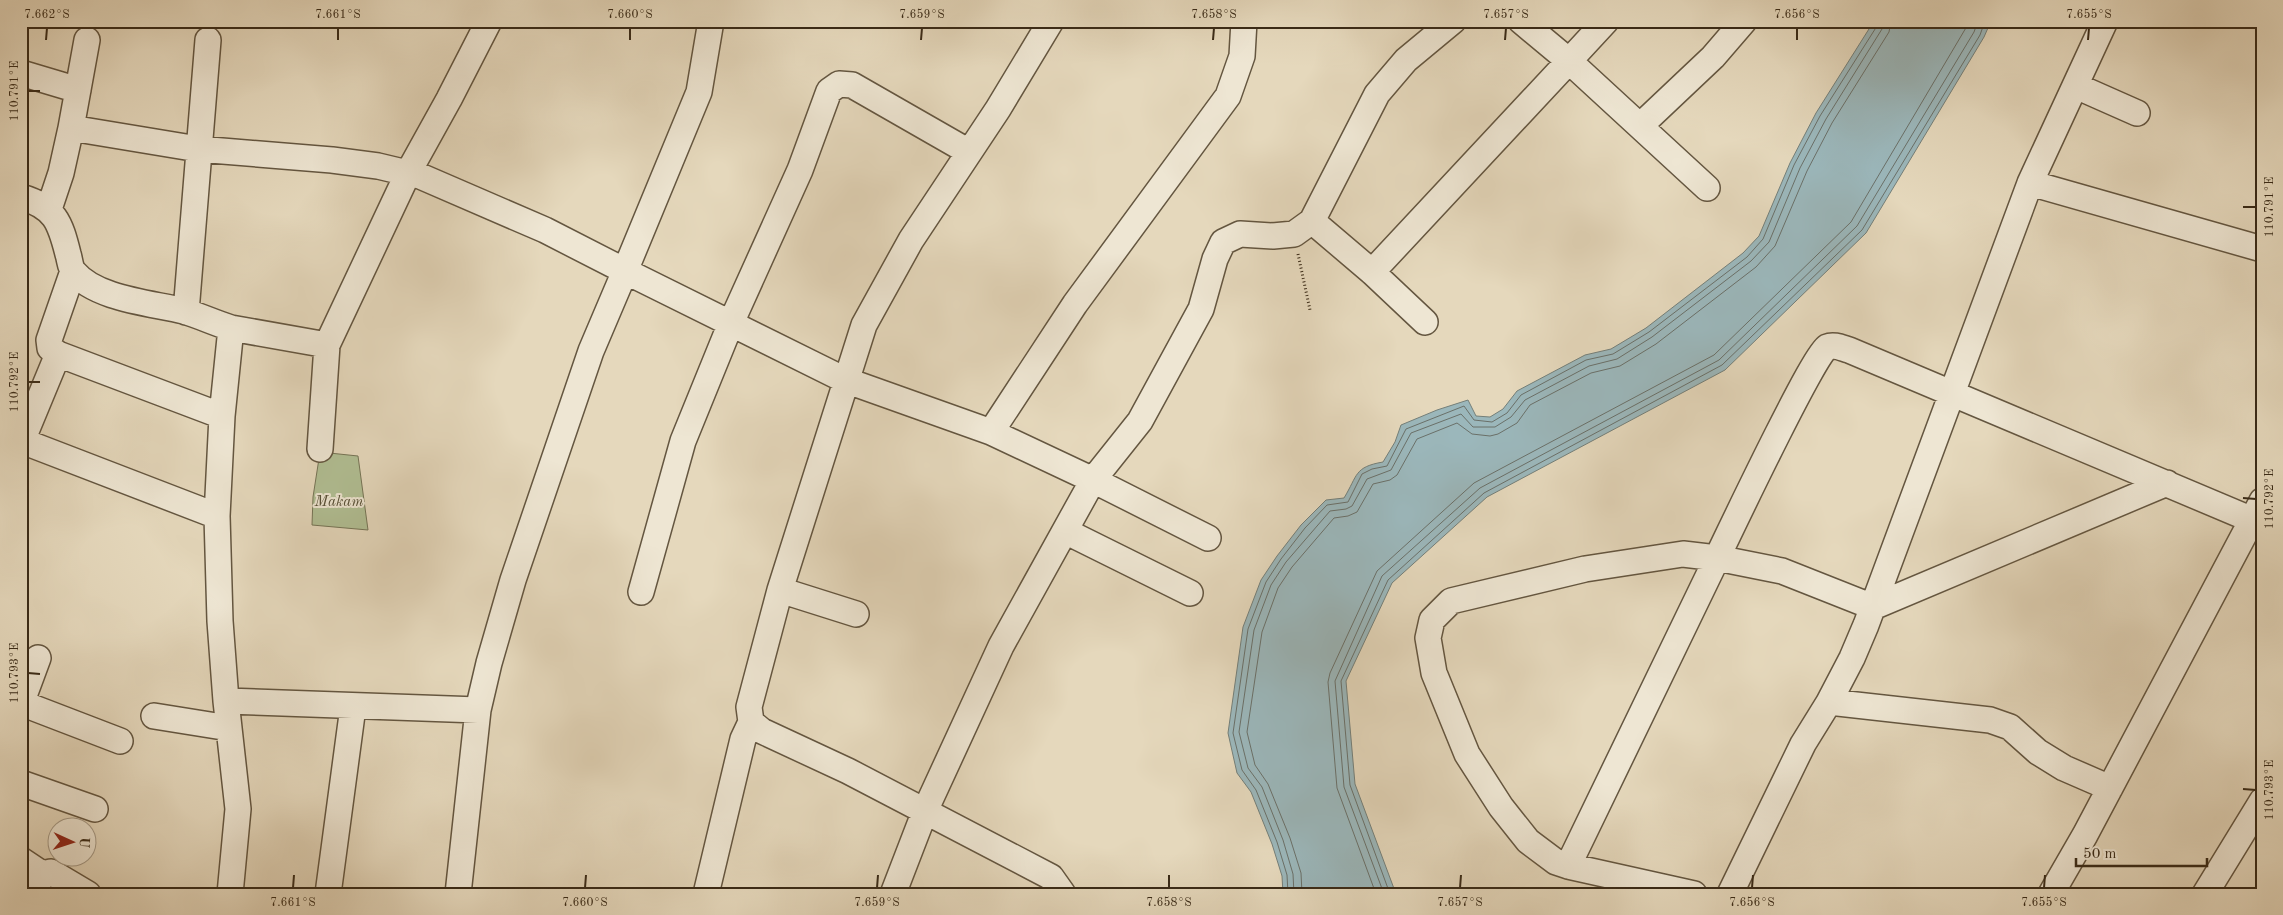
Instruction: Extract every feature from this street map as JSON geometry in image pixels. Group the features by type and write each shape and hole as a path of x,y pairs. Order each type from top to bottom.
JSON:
{"street":[{"path":"320,450 327,345 408,173 489,21"},
{"path":"458,894 478,710 489,663 513,580 591,351 699,92 711,21"},
{"path":"706,894 743,740 751,722 749,708 780,590 864,325 911,240 998,109 1051,21"},
{"path":"991,432 1075,304 1228,96 1242,56 1244,21"},
{"path":"893,894 925,811 1001,646 1094,480 1140,421 1201,309 1215,259 1223,242 1240,234 1273,236 1303,227 1378,94 1406,60 1453,21"},
{"path":"1521,21 1569,61 1708,188"},
{"path":"1372,272 1606,21"},
{"path":"1640,126 1713,57 1744,21"},
{"path":"1730,894 1803,744 1829,702 1852,658 1873,607 1950,394 2030,183 2105,21"},
{"path":"49,209 61,173 87,40"},
{"path":"186,312 208,40"},
{"path":"21,73 78,90"},
{"path":"641,592 683,441 730,323 800,170 829,91 839,84 852,85 969,152"},
{"path":"2076,86 2137,113"},
{"path":"71,128 198,149 332,160 420,176 546,230 845,380 991,432 1094,480 1208,538"},
{"path":"2030,183 2262,249"},
{"path":"21,197 37,201 49,209 61,226 73,271 86,283 107,293 186,312 231,328 327,345"},
{"path":"1303,227 1372,272 1425,322"},
{"path":"73,271 49,340 50,348 58,354 222,416"},
{"path":"230,894 238,809 226,701 220,621 217,516 222,416 231,328"},
{"path":"1568,866 1717,558 1807,379 1819,356 1826,348 1834,346 1849,350 1950,394 2167,483 2259,515 2051,894"},
{"path":"58,354 22,441 217,516"},
{"path":"1694,894 1568,866 1556,862 1528,841 1501,807 1468,754 1434,673 1428,638 1432,620 1451,601 1585,569 1683,554 1717,558 1782,571 1873,607 2167,483"},
{"path":"1065,531 1190,593"},
{"path":"780,590 856,614"},
{"path":"38,658 21,704 120,742"},
{"path":"226,701 478,710"},
{"path":"1829,702 1990,720 2010,727 2038,752 2064,768 2110,788"},
{"path":"328,894 353,707"},
{"path":"154,716 229,728"},
{"path":"751,722 762,731 848,771 1050,877 1063,894"},
{"path":"21,783 95,809"},
{"path":"2204,894 2262,801"},
{"path":"21,860 38,884 51,872 88,894"}],"path":[{"path":"1303,227 1310,310"}],"green space":[{"name":"Makam","path":"320,452 358,456 368,530 312,525 313,497"}],"water":[{"path":"1874,21 1991,21 1984,37 1866,233 1725,370 1487,497 1392,583 1346,681 1355,784 1396,894 1283,894 1282,876 1272,844 1251,792 1237,773 1228,733 1243,627 1261,580 1277,556 1301,525 1326,500 1344,498 1358,473 1367,467 1383,462 1395,442 1401,425 1468,400 1476,416 1490,417 1503,409 1517,391 1585,355 1611,349 1646,328 1743,253 1759,236 1790,163 1816,113"}]}
